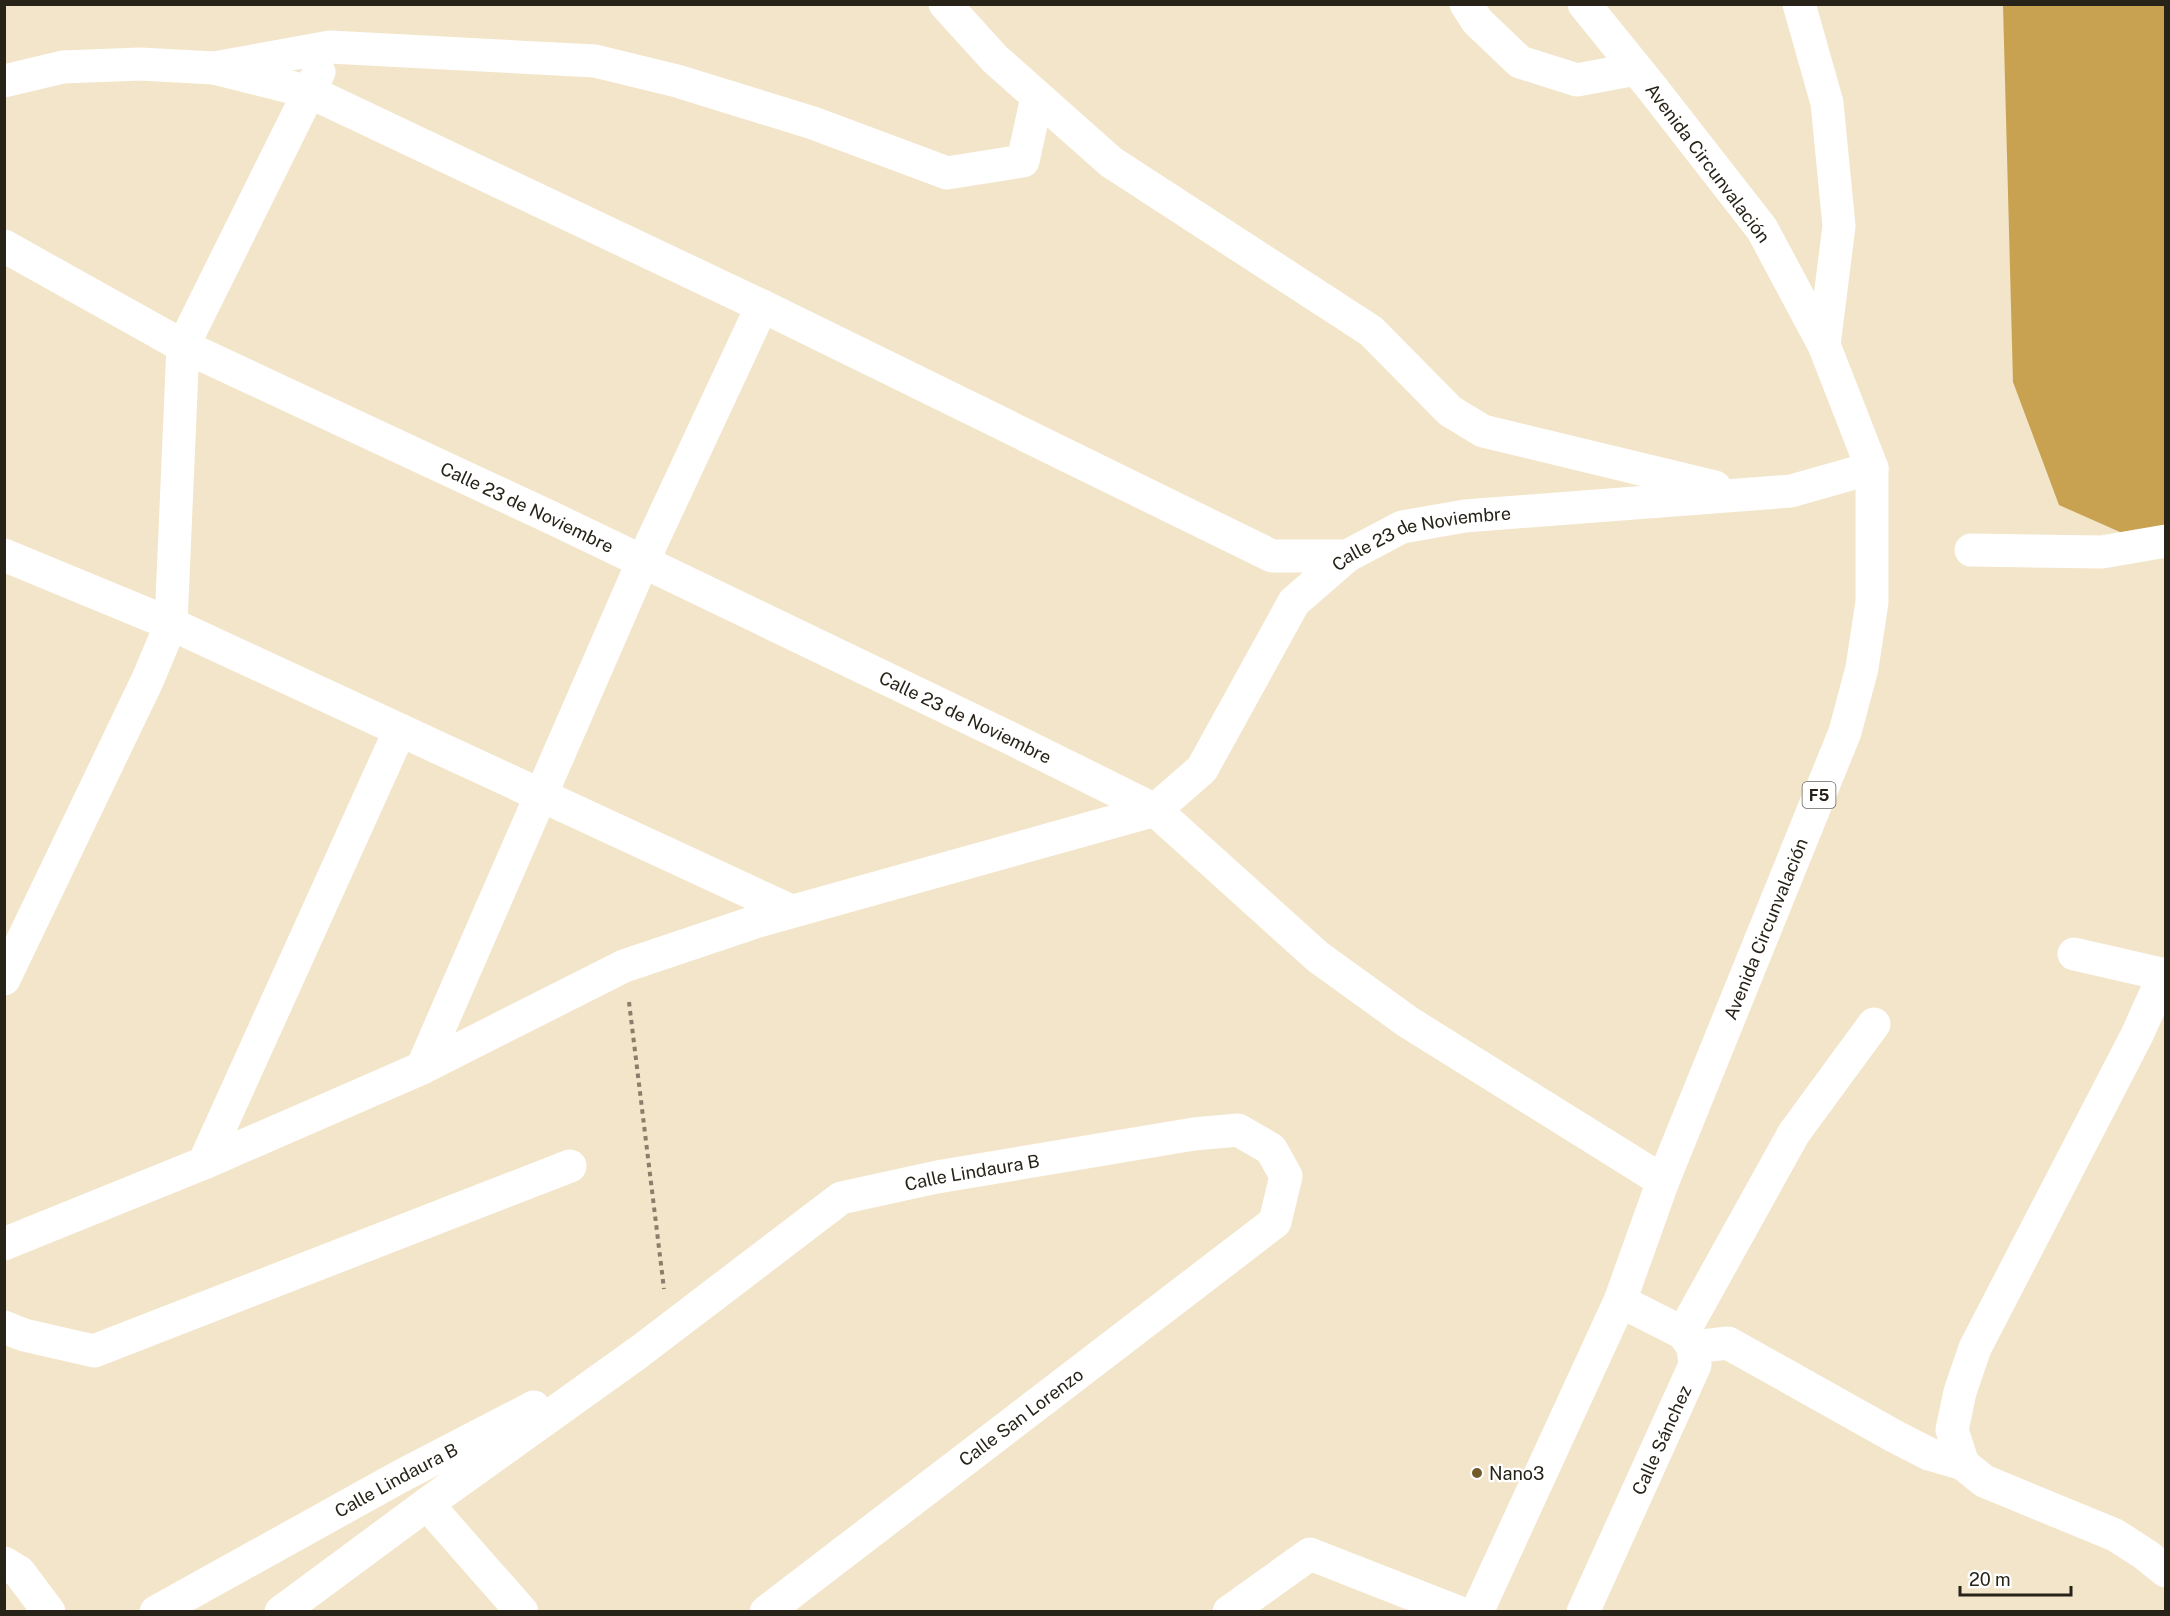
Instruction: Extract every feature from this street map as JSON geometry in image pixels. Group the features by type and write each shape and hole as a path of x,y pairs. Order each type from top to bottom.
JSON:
{"main road":[{"path":"945,4 995,59 1111,162 1371,331 1450,411 1483,431 1743,494"},
{"path":"1466,4 1477,21 1520,62 1577,80 1636,69"},
{"name":"Avenida Circunvalación","path":"1477,1611 1620,1301 1663,1181 1845,732 1862,668 1872,602 1872,468 1824,345 1762,229 1584,4"},
{"path":"1799,4 1827,103 1839,226 1824,345"},
{"path":"214,68 330,47 595,60 677,81 813,123 947,173 1023,161 1037,97"},
{"path":"4,979 148,678 171,624 183,346 310,92 330,47"},
{"path":"6,79 63,67 140,64 214,68 310,92 762,306 1272,556 1347,556"},
{"name":"Calle 23 de Noviembre","path":"4,246 183,346 643,561 1155,810 1202,769 1294,602 1347,556 1402,527 1465,516 1791,491 1872,468"},
{"path":"423,1068 643,561 762,306"},
{"path":"1971,550 2102,552 2166,541"},
{"path":"4,555 171,624 791,911"},
{"path":"204,1163 400,730"},
{"path":"4,1244 204,1163 423,1068 624,966 791,911 1155,810 1318,957 1408,1022 1663,1181"},
{"path":"1963,1464 1952,1430 1960,1392 1975,1348 2137,1035 2165,975 2074,954"},
{"path":"1688,1340 1794,1133 1874,1024"},
{"name":"Calle Lindaura B","path":"281,1611 639,1352 841,1198 937,1177 1194,1134 1238,1130 1271,1149 1286,1176 1275,1222"},
{"path":"4,1327 24,1335 94,1351 570,1166"},
{"name":"Calle San Lorenzo","path":"766,1611 1275,1222"},
{"path":"1620,1301 1688,1340 1728,1342 1929,1454 1963,1464 1984,1481 2115,1535 2166,1571"},
{"name":"Calle Sánchez","path":"1584,1611 1695,1365 1688,1340"},
{"name":"Calle Lindaura B","path":"156,1611 401,1476 639,1352"},
{"path":"427,1504 522,1611"},
{"path":"1229,1611 1310,1554 1458,1611"},
{"path":"4,1563 19,1572 49,1611"}],"path":[{"path":"624,966 668,1328"}],"shaded area":[{"path":"2003,5 2165,5 2165,552 2059,505 2013,382"}],"place":[{"name":"Nano3","path":"1477,1473"}]}
